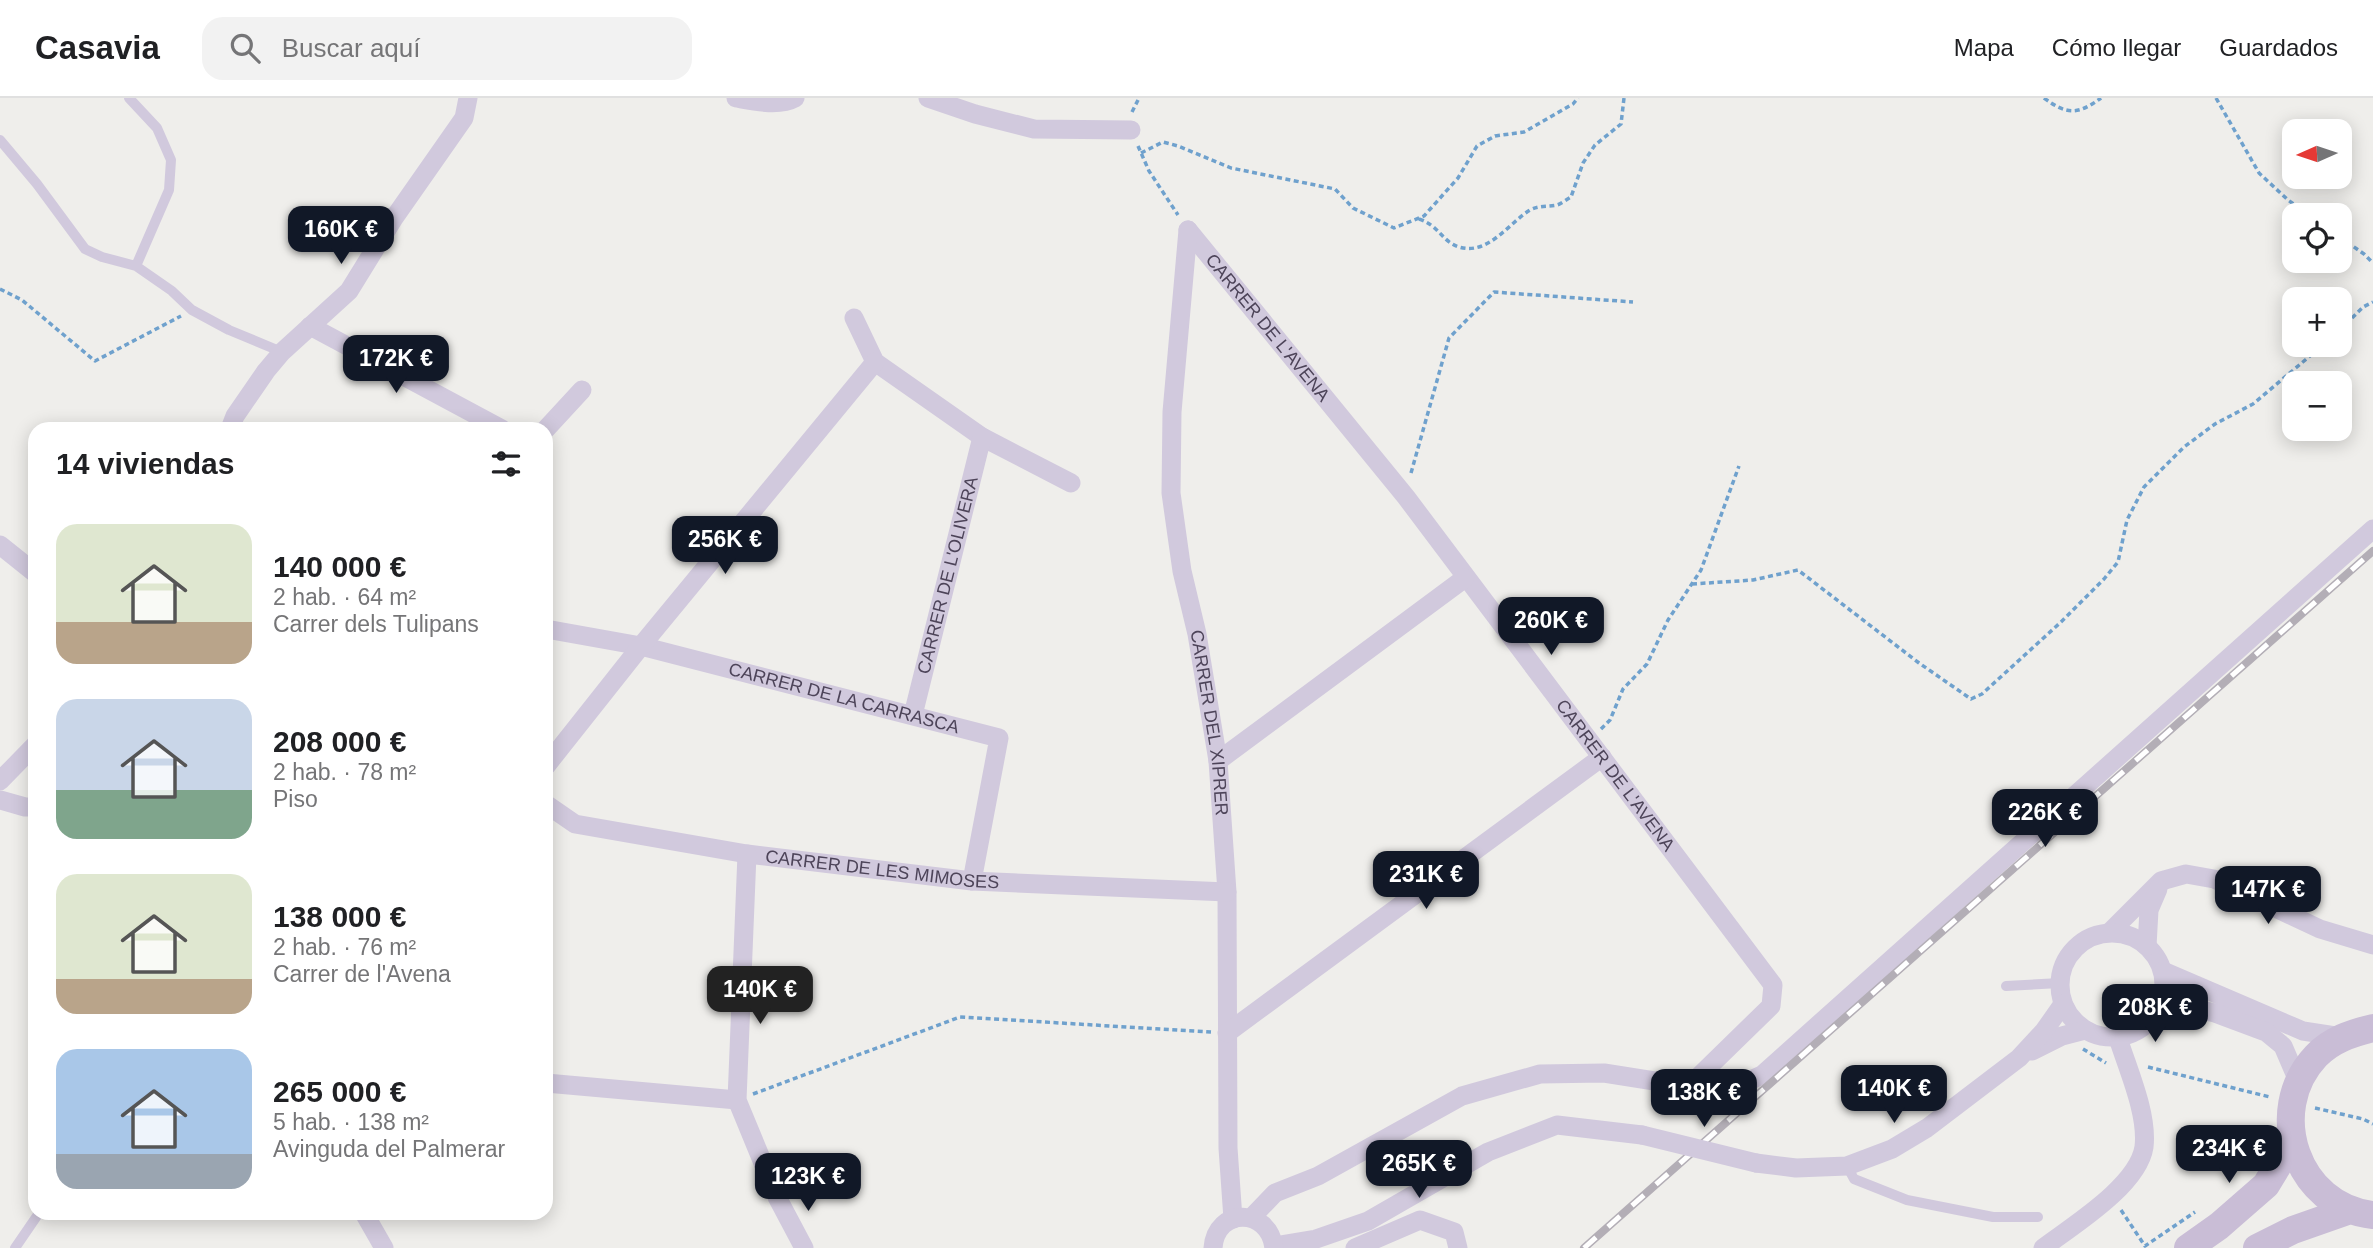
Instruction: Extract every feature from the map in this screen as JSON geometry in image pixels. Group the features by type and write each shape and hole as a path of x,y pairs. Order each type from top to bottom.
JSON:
{"main road":[{"path":"2361,1212 2323,1194 2303,1171 2292,1142 2290,1111 2304,1093 2317,1055 2342,1037 2373,1028"},
{"path":"2188,1248 2219,1226 2266,1185 2292,1142"},
{"path":"2257,1248 2293,1230 2361,1212"}],"street":[{"path":"233,422 266,371 282,352 349,291 394,218 464,118 468,98"},
{"path":"736,98 760,103 790,101 795,98"},
{"path":"928,98 975,114 1034,129 1131,130"},
{"name":"CARRER DE L'AVENA","path":"1188,230 1406,497 1773,985 1771,1006 1689,1086"},
{"name":"CARRER DEL XIPRER","path":"1188,230 1172,412 1171,493 1182,571 1197,634 1218,761 1227,892 1228,1148 1242,1218"},
{"path":"854,318 874,362 982,437 1070,483"},
{"path":"310,326 489,422"},
{"path":"553,757 874,362"},
{"path":"552,422 582,390"},
{"name":"CARRER DE L'OLIVERA","path":"913,715 982,437"},
{"path":"1213,1248 1219,1229 1242,1218 1275,1193 1318,1176 1462,1096 1540,1074 1604,1073 1724,1092 1762,1075 2373,529"},
{"path":"0,545 28,567"},
{"path":"1218,761 1465,578"},
{"name":"CARRER DE LA CARRASCA","path":"553,630 641,646 999,738 972,881"},
{"path":"0,781 28,752"},
{"path":"1227,1033 1602,757"},
{"path":"0,800 28,807"},
{"name":"CARRER DE LES MIMOSES","path":"553,809 575,824 747,855 972,881 1227,892"},
{"path":"747,855 737,1100 777,1197 804,1248"},
{"path":"2110,932 2161,881 2186,874 2214,879 2320,929 2373,945"},
{"path":"2147,946 2150,910 2161,881"},
{"path":"2110,932 2124,934 2147,946 2157,957 2165,986 2156,1015 2146,1026 2133,1034 2118,1038 2101,1037 2085,1030 2071,1019 2063,1004 2060,984 2062,968 2070,954 2088,939 2110,932"},
{"path":"2163,971 2303,1031 2342,1037"},
{"path":"1242,1218 1267,1228 1274,1247 1316,1239 1368,1222 1488,1152 1557,1125 1642,1135 1756,1163 1796,1168 1847,1166 1892,1149 1927,1128 2019,1058 2044,1031 2063,1004"},
{"path":"2156,1015 2193,1008 2216,1013 2266,1032 2283,1046 2304,1093"},
{"path":"2019,1058 2062,1036 2085,1030"},
{"path":"2043,1248 2106,1202 2129,1178 2144,1149 2141,1112 2118,1038"},
{"path":"553,1084 737,1100"},
{"path":"368,1220 384,1248"},
{"path":"1354,1248 1420,1220 1454,1232 1458,1248"}],"lane":[{"path":"129,98 157,128 170,160 169,190 136,266"},
{"path":"0,140 37,184 85,249 102,257 136,266 172,291 192,310 229,330 282,352"},
{"path":"2006,986 2060,984"},
{"path":"1847,1166 1854,1179 1907,1200 1993,1217 2038,1217"},
{"path":"15,1248 34,1220"}],"path":[{"path":"1139,98 1133,107 1131,130 1149,171 1188,230"},
{"path":"1141,153 1163,142 1231,168 1335,189 1353,208 1394,228 1424,216 1458,178 1477,146 1495,136 1524,132 1573,104 1578,98"},
{"path":"1417,219 1432,223 1448,242 1463,248 1486,244 1514,225 1528,211 1542,205 1557,205 1571,197 1583,163 1595,145 1621,124 1625,98"},
{"path":"2044,98 2068,110 2082,111 2101,98"},
{"path":"2216,98 2259,173 2292,203"},
{"path":"2352,246 2373,263"},
{"path":"0,289 22,300 95,360 192,310"},
{"path":"1406,497 1413,463 1449,338 1494,292 1633,302"},
{"path":"2352,318 2373,302"},
{"path":"1692,584 1753,580 1798,570 1919,663 1971,699 1992,685 2104,579 2118,562 2127,520 2144,487 2184,447 2215,424 2253,404 2309,357"},
{"path":"1589,740 1610,720 1623,689 1647,664 1668,620 1701,570 1739,466"},
{"path":"737,1100 960,1017 1227,1033"},
{"path":"2142,1066 2276,1098"},
{"path":"2304,1093 2373,1124"},
{"path":"2119,1209 2146,1246 2195,1212"}],"railway":[{"path":"1584,1248 2373,551"}]}
